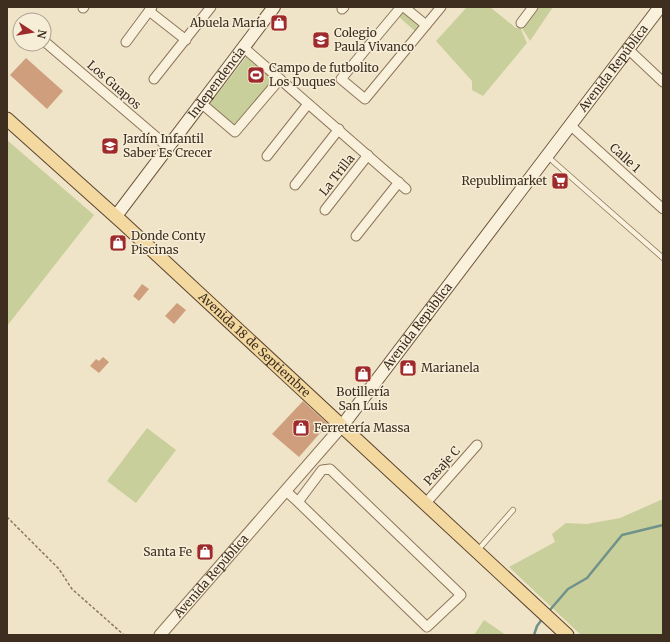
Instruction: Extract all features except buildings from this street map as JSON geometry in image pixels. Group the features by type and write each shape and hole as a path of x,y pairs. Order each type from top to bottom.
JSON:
{"main road":[{"name":"Independencia","path":"116,216 273,7"},
{"name":"Avenida República","path":"342,426 660,7"},
{"name":"Avenida 18 de Septiembre","path":"7,119 116,216 424,504 567,635"}],"street":[{"path":"154,79 211,7"},
{"path":"401,7 341,79 365,99 442,7"},
{"path":"404,7 426,25"},
{"path":"521,24 533,7"},
{"path":"126,42 150,9 186,40"},
{"path":"243,47 406,189"},
{"name":"Los Guapos","path":"52,48 168,147"},
{"path":"628,49 663,82"},
{"path":"200,104 236,132 280,79"},
{"path":"267,156 308,104"},
{"name":"Calle 1","path":"570,125 663,209"},
{"path":"295,185 339,130"},
{"name":"La Trilla","path":"325,210 368,155"},
{"path":"356,236 399,182"},
{"name":"Avenida República","path":"160,635 342,426"},
{"name":"Pasaje C","path":"424,504 477,445"},
{"path":"286,491 427,627 461,596 330,469 322,470 298,502"}],"lane":[{"path":"547,156 663,258"},
{"path":"476,552 513,510"}],"path":[{"path":"7,517 59,569 72,589 124,635"}],"green space":[{"path":"467,7 490,7 516,28 520,27 527,43 483,96 472,90 472,81 436,41"},
{"path":"534,7 553,7 530,41 520,25"},
{"path":"402,11 421,28 417,33 398,16"},
{"path":"247,56 277,79 237,129 208,106"},
{"path":"7,140 94,215 7,326"},
{"path":"147,428 176,450 136,503 107,481"},
{"path":"663,499 663,635 581,635 509,567 555,542 552,534 566,523 587,524 620,518"},
{"path":"484,620 506,635 474,635"}],"waterway":[{"path":"549,611 568,589 587,578 622,535 663,525"},
{"path":"534,635 537,626 543,618"}],"place":[{"name":"Abuela María","path":"279,23"},
{"name":"Colegio Paula Vivanco","path":"321,40"},
{"name":"Campo de futbolito Los Duques","path":"256,75"},
{"name":"Jardín Infantil Saber Es Crecer","path":"110,146"},
{"name":"Republimarket","path":"560,181"},
{"name":"Donde Conty Piscinas","path":"118,243"},
{"name":"Marianela","path":"408,368"},
{"name":"Botillería San Luis","path":"363,374"},
{"name":"Ferretería Massa","path":"301,428"},
{"name":"Santa Fe","path":"205,552"}]}
